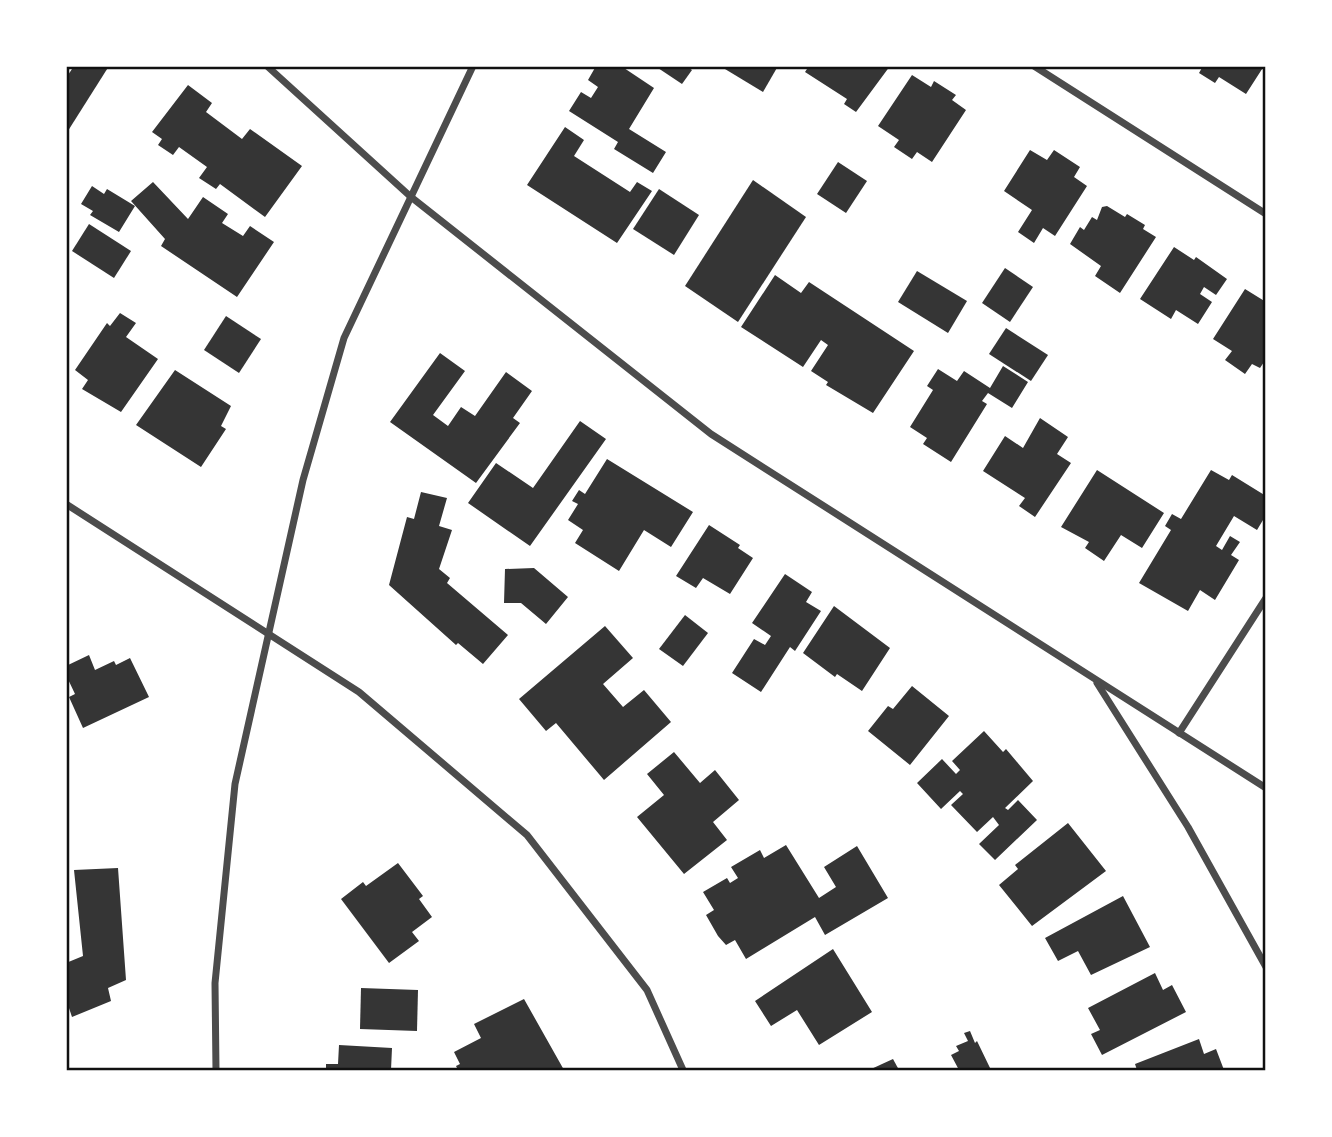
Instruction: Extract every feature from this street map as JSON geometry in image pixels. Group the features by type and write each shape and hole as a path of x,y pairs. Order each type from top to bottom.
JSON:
{"street":[{"path":"267,66 411,197 711,434 1265,788"},
{"path":"216,1070 215,983 235,784 303,480 344,338 473,66"},
{"path":"1034,66 1265,214"},
{"path":"66,504 359,692 527,835 647,990 683,1070"},
{"path":"1179,733 1265,598"},
{"path":"1094,679 1188,827 1265,967"}],"building":[{"path":"74,66 109,66 66,134 66,78"},
{"path":"596,66 621,66 654,88 629,129 666,152 653,173 614,149 618,142 569,111 581,92 591,98 598,87 588,80"},
{"path":"655,66 686,66 692,70 682,84"},
{"path":"720,66 778,66 763,92"},
{"path":"809,66 890,66 856,112 844,104 847,99 805,72"},
{"path":"1203,66 1264,66 1246,94 1219,77 1215,83 1199,73"},
{"path":"912,75 931,87 934,81 956,95 952,100 966,110 932,162 917,152 912,159 894,147 899,140 878,126"},
{"path":"188,85 212,103 206,112 242,139 250,129 302,166 265,217 220,184 216,189 199,178 207,167 179,147 173,155 158,145 162,139 152,132"},
{"path":"565,127 584,140 574,156 630,192 637,182 652,191 617,243 527,185"},
{"path":"1030,150 1047,160 1054,150 1080,167 1074,177 1087,186 1055,236 1043,228 1034,243 1018,232 1032,210 1004,191"},
{"path":"838,162 867,181 846,213 817,194"},
{"path":"753,180 806,217 738,322 685,286"},
{"path":"153,182 188,219 203,197 228,214 222,223 243,236 250,226 274,242 237,297 161,246 165,239 131,201"},
{"path":"92,186 104,194 107,189 135,206 119,232 90,215 93,211 81,204"},
{"path":"659,189 699,215 674,255 633,229"},
{"path":"1107,206 1145,225 1143,229 1156,237 1120,293 1095,276 1101,266 1070,244 1080,227 1084,230 1092,217 1097,220 1102,207"},
{"path":"89,224 131,251 114,278 72,251"},
{"path":"1174,247 1194,260 1196,257 1227,279 1216,295 1204,287 1200,294 1212,302 1198,324 1176,310 1171,319 1140,299"},
{"path":"1005,268 1033,287 1010,322 982,303"},
{"path":"917,271 967,301 948,333 898,302"},
{"path":"775,275 801,293 809,282 914,351 873,413 826,385 828,382 811,371 828,345 821,340 803,367 741,327"},
{"path":"1245,289 1266,302 1266,359 1260,368 1252,364 1245,374 1225,360 1232,351 1213,339"},
{"path":"120,313 136,323 126,337 158,359 121,412 82,389 88,380 75,370 107,323 110,326"},
{"path":"226,316 261,339 239,373 204,350"},
{"path":"1006,328 1048,355 1031,381 989,354"},
{"path":"440,353 465,371 433,415 448,426 461,407 475,416 506,372 532,391 513,418 520,423 476,483 390,422"},
{"path":"1003,366 1028,382 1012,408 988,393 982,401 987,404 951,462 923,444 927,438 910,427 933,390 927,386 938,369 957,381 964,371 990,388"},
{"path":"175,370 231,406 221,426 226,429 201,467 136,425"},
{"path":"1040,418 1068,437 1057,454 1071,463 1035,517 1019,506 1025,498 983,471 1005,436 1023,448"},
{"path":"580,421 606,439 530,546 468,503 496,463 533,488"},
{"path":"607,459 693,512 671,547 644,530 619,571 575,543 583,530 568,520 578,504 572,501 579,490 585,494"},
{"path":"1097,470 1164,513 1142,548 1121,535 1104,561 1085,548 1089,542 1061,527"},
{"path":"1211,470 1229,480 1232,475 1266,496 1266,515 1257,530 1234,516 1216,546 1222,550 1230,536 1240,542 1231,555 1239,560 1215,600 1200,590 1188,611 1139,583 1171,530 1165,526 1172,514 1181,519"},
{"path":"421,492 447,498 439,526 452,530 439,569 450,578 447,583 508,635 483,664 458,643 456,645 389,585 407,517 414,519"},
{"path":"709,525 740,545 738,548 753,558 730,594 703,578 696,588 676,576"},
{"path":"534,568 568,597 546,624 521,603 504,603 505,569"},
{"path":"785,574 812,592 806,602 821,611 795,651 790,647 761,692 732,673 754,639 765,645 771,636 752,623"},
{"path":"834,606 890,648 862,691 837,674 835,677 803,653"},
{"path":"685,615 708,633 683,666 659,649"},
{"path":"605,626 633,658 603,684 623,707 644,690 671,722 604,780 556,723 546,731 519,699"},
{"path":"89,655 95,670 114,661 116,665 130,658 149,697 83,728 69,697 75,694 66,675 66,666"},
{"path":"912,686 949,716 910,765 868,731 888,706 893,709"},
{"path":"984,731 1003,752 1006,749 1033,781 1005,808 1008,810 1018,800 1037,820 995,860 979,844 999,825 993,817 977,832 951,805 963,794 960,791 941,809 917,783 942,759 956,774 960,770 952,761"},
{"path":"674,752 700,783 715,770 739,800 713,822 727,840 684,874 637,817 664,795 647,774"},
{"path":"1068,823 1106,871 1032,926 999,885 1018,869 1015,865"},
{"path":"786,845 819,898 836,887 824,867 857,846 888,898 825,935 815,917 746,959 735,940 726,945 718,936 706,915 714,910 703,892 727,878 730,883 738,878 731,867 760,850 764,858"},
{"path":"398,863 423,896 419,899 432,917 412,932 419,941 389,963 341,899 363,882 366,886"},
{"path":"118,868 126,980 108,988 111,1001 72,1017 66,999 66,963 83,956 74,870"},
{"path":"1123,896 1150,947 1091,975 1078,951 1058,961 1045,938"},
{"path":"833,949 872,1012 819,1045 797,1010 771,1026 755,1001"},
{"path":"1155,973 1163,990 1172,985 1186,1012 1102,1055 1091,1034 1100,1030 1088,1008"},
{"path":"361,988 418,990 417,1031 360,1029"},
{"path":"524,999 564,1070 458,1070 456,1066 460,1064 454,1052 481,1038 474,1024"},
{"path":"970,1031 991,1070 959,1070 951,1055 959,1051 956,1046 968,1041 964,1033"},
{"path":"1199,1039 1204,1054 1216,1049 1224,1070 1137,1070 1135,1064"},
{"path":"339,1045 392,1048 391,1070 326,1070 326,1064 338,1064"},
{"path":"893,1059 899,1070 869,1070"}]}
